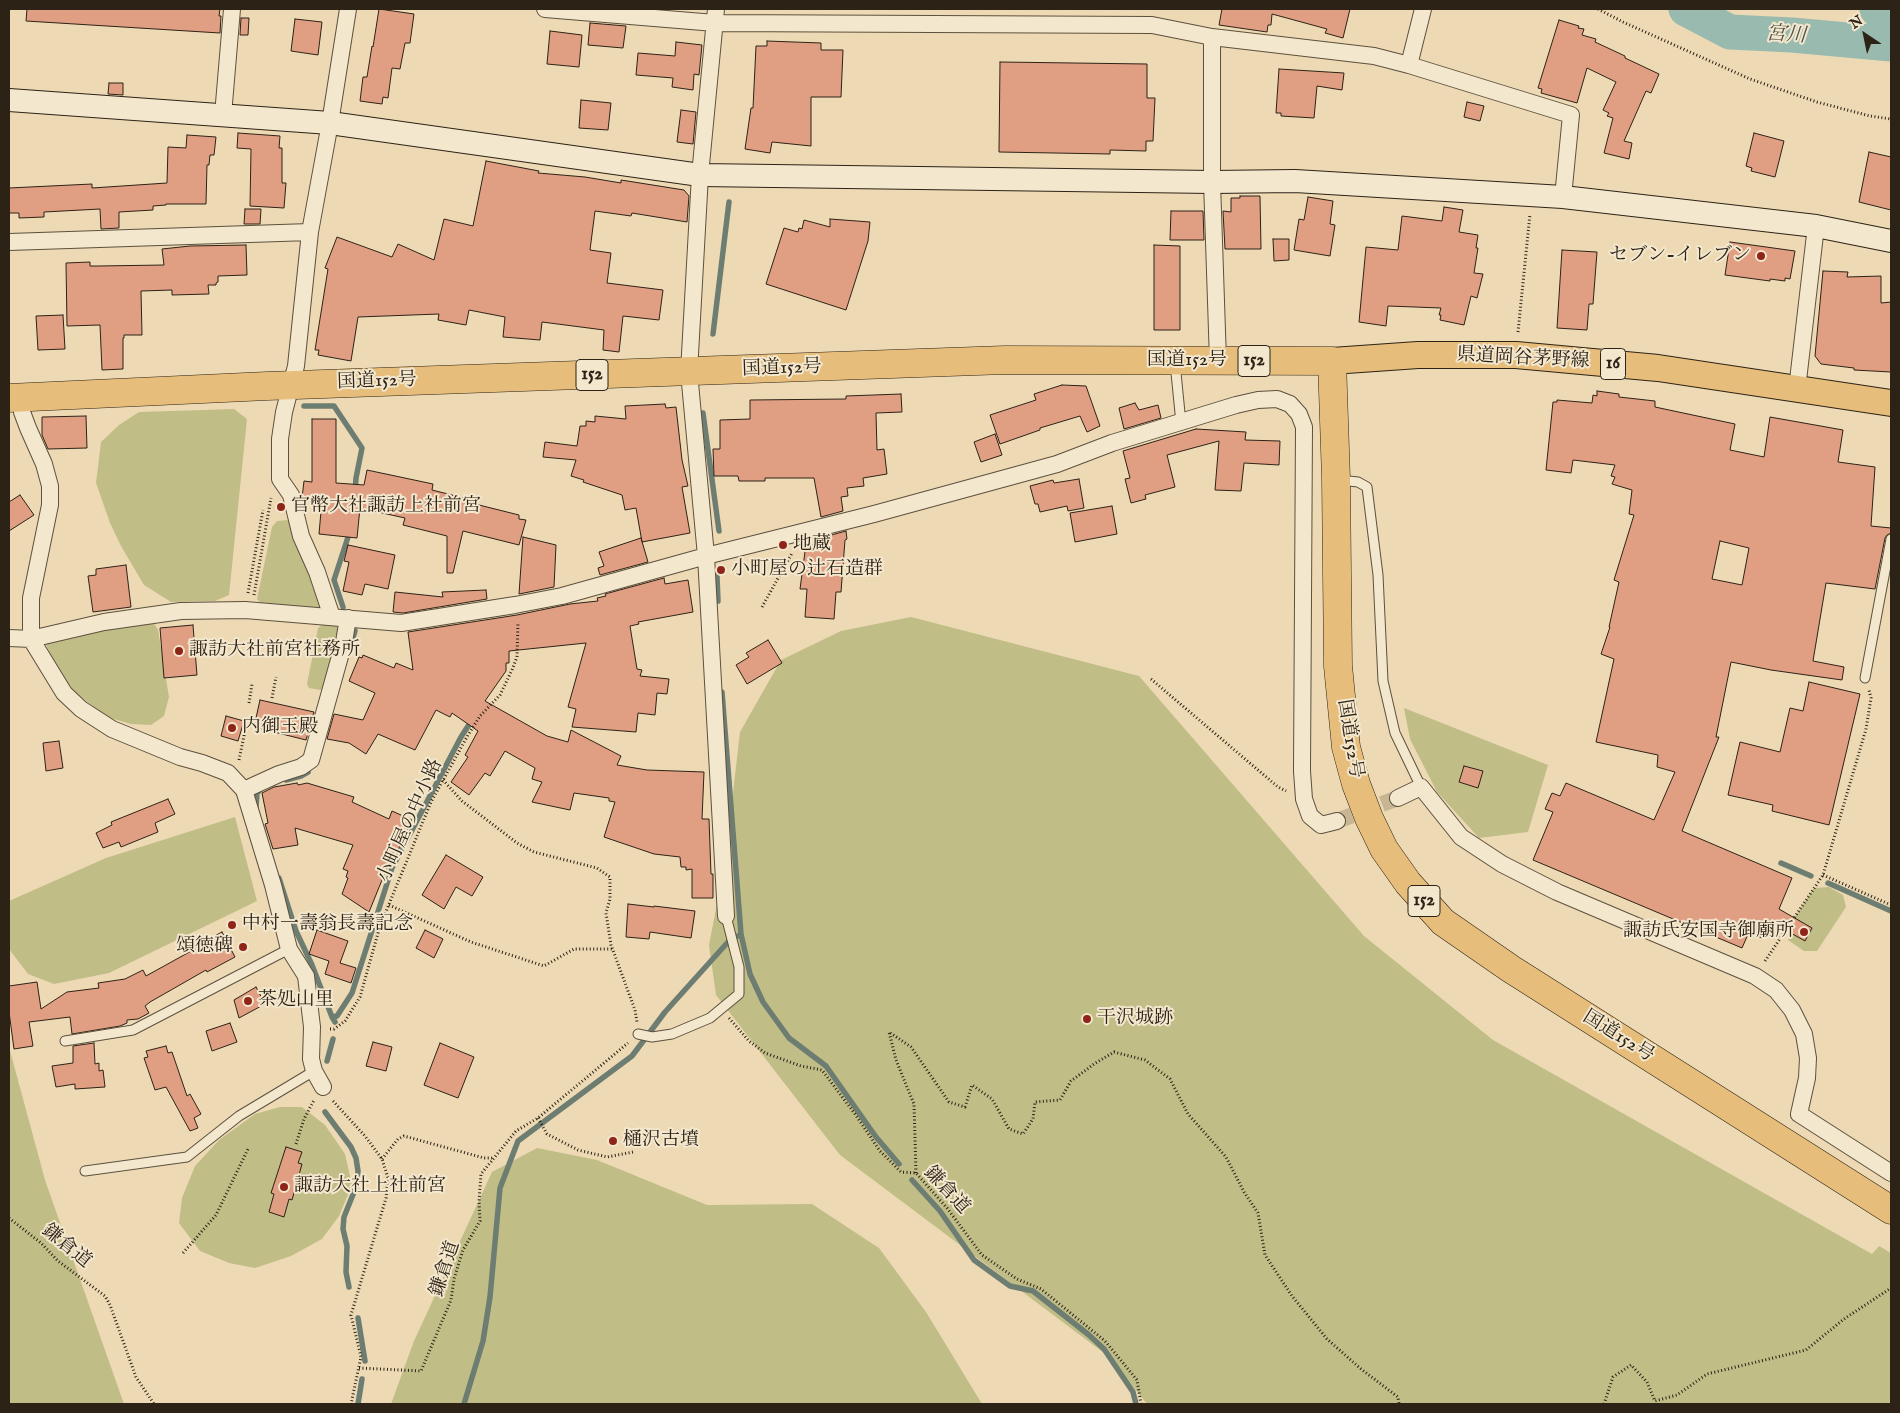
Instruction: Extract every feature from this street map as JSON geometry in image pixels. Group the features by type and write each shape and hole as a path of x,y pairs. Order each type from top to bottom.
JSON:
{"highway":[{"name":"国道152号","path":"16,398 290,385 1005,360 1332,361 1336,479 1338,666 1346,747 1368,818 1384,849 1408,883 1443,922 1511,969 1891,1210"}],"main road":[{"name":"県道岡谷茅野線","path":"1332,361 1418,355 1516,355 1658,368 1891,403"}],"street":[{"path":"223,115 232,9"},
{"path":"240,785 302,767 311,760 344,642 340,617 301,536 291,495 280,479 280,439 284,412 296,366 310,232 348,9"},
{"path":"545,9 716,16 1152,25 1212,37 1374,56 1571,115 1563,197"},
{"path":"1409,65 1423,9"},
{"path":"716,16 700,175 689,372 706,556 727,921"},
{"path":"1212,37 1212,182 1218,361"},
{"path":"9,100 330,123 700,175 1212,182 1295,181 1563,197 1816,226 1891,241"},
{"path":"1796,389 1816,226"},
{"path":"9,242 310,232"},
{"path":"16,398 44,464 50,486 50,505 30,598 30,639 64,693 81,709 112,729 228,773 240,785 273,885 288,949 306,976 312,1027 311,1059 314,1071 323,1087"},
{"path":"9,638 30,639 104,622 182,611 248,610 401,622 516,605 562,596 706,556 1057,464 1112,443 1236,405 1258,400 1276,399 1290,404 1299,414 1304,427 1302,770 1304,799 1310,816 1321,825 1337,821"},
{"path":"1398,798 1420,787 1461,837 1502,864 1557,892 1755,976 1776,990 1792,1010 1804,1034 1808,1058 1807,1078 1799,1114 1891,1174"}],"lane":[{"path":"1175,362 1181,422"},
{"path":"1336,479 1358,482 1367,487 1378,574 1384,681 1394,733 1420,787"},
{"path":"1865,678 1891,539"},
{"path":"638,1034 652,1037 672,1034 710,1018 739,994 739,967 727,921"},
{"path":"65,1041 133,1030 288,949"},
{"path":"85,1170 187,1157 240,1116 314,1071"}],"path":[{"path":"1598,9 1750,80 1818,102 1870,116 1891,119"},
{"path":"1516,355 1532,195"},
{"path":"248,610 272,489 280,479"},
{"path":"248,610 263,510"},
{"path":"762,607 805,531"},
{"name":"小町屋の中小路","path":"312,1027 334,1029 345,1021 360,997 380,926 431,802 476,722 500,695 517,657 518,627 516,605"},
{"path":"272,698 276,676"},
{"path":"1755,976 1823,875 1866,728 1871,698 1865,678"},
{"path":"1151,679 1278,787 1304,799"},
{"path":"250,703 252,684"},
{"path":"240,785 246,726"},
{"path":"443,780 462,801 517,843 534,852 597,868 610,877 610,899 606,913 612,948 635,1010 638,1034"},
{"path":"1823,875 1891,905"},
{"path":"388,905 472,942 544,966 574,949 612,948"},
{"name":"鎌倉道","path":"722,1010 749,1041 765,1053 801,1066 822,1070 880,1151 901,1172 916,1173 947,1208 982,1254 1017,1279 1041,1289 1105,1341 1137,1380 1141,1404"},
{"path":"916,1173 914,1104 896,1060 890,1032 911,1047 949,1102 965,1107 972,1085 992,1099 1009,1128 1023,1134 1033,1119 1035,1102 1060,1100 1070,1081 1094,1064 1114,1052 1145,1060 1170,1079 1188,1114 1226,1157 1244,1192 1258,1213 1264,1255 1292,1296 1327,1339 1361,1369 1398,1397 1399,1404"},
{"name":"鎌倉道","path":"358,1368 421,1370 451,1300 454,1279 463,1250 480,1221 481,1174 516,1132 538,1119 638,1034"},
{"path":"323,1087 382,1159 388,1178 386,1198 351,1315 361,1357 351,1404"},
{"path":"296,1144 304,1119"},
{"path":"538,1119 547,1134 578,1150 607,1157 633,1152"},
{"path":"382,1159 398,1139 404,1136 484,1158 493,1158"},
{"path":"182,1253 216,1215 248,1148"},
{"name":"鎌倉道","path":"9,1218 41,1243 58,1261 105,1296 136,1377 154,1404"},
{"path":"1604,1404 1613,1377 1631,1365 1647,1382 1655,1401 1677,1394 1707,1374 1806,1350 1844,1319 1891,1288"}],"shaded area":[{"path":"234,409 247,419 229,595 215,601 171,602 144,585 110,523 96,483 101,442 119,425 139,412"},
{"path":"289,520 321,606 317,609 263,605 257,599 272,527 277,521"},
{"path":"911,617 1139,676 1364,936 1493,1040 1872,1254 1879,1246 1891,1253 1891,1404 1147,1404 1108,1356 840,1155 716,995 709,945 725,862 740,732 781,660 841,631"},
{"path":"153,622 158,630 169,697 164,716 151,725 131,724 107,717 71,689 56,668 45,642 51,637"},
{"path":"322,625 337,626 340,630 325,686 321,690 309,688 307,684 318,628"},
{"path":"1404,708 1548,765 1528,832 1479,838 1437,792 1410,739"},
{"path":"235,817 257,901 109,973 54,984 28,974 9,949 9,901 106,858"},
{"path":"1829,887 1843,895 1846,907 1817,951 1804,951 1788,940 1789,926 1814,888"},
{"path":"9,1047 45,1180 124,1404 9,1404"},
{"path":"280,1107 302,1107 325,1125 345,1154 352,1185 339,1216 322,1239 291,1256 255,1268 229,1263 200,1251 179,1223 182,1198 195,1166 219,1140 255,1114"},
{"path":"537,1148 597,1160 707,1205 812,1204 879,1248 926,1312 982,1404 391,1404 414,1341 492,1172"}],"building":[{"path":"27,9 220,9 220,33 26,21"},
{"path":"379,9 414,14 410,43 405,43 400,69 392,68 388,98 383,97 382,104 360,101 363,77 367,77"},
{"path":"1222,9 1350,9 1343,38 1325,33 1327,29 1272,14 1271,25 1268,25 1267,32 1219,25"},
{"path":"241,18 249,18 248,35 240,35"},
{"path":"295,19 322,22 318,55 291,51"},
{"path":"1559,20 1579,26 1578,28 1584,29 1582,35 1596,39 1595,42 1659,74 1651,93 1646,91 1624,141 1632,143 1629,159 1604,153 1613,118 1607,116 1609,113 1603,110 1616,82 1587,68 1577,103 1541,93 1542,89 1538,88"},
{"path":"590,23 626,26 623,48 588,45"},
{"path":"550,31 582,35 579,67 547,64"},
{"path":"767,41 821,43 821,50 843,50 841,97 811,97 811,146 772,142 770,153 745,149 751,108 753,108 756,46 767,46"},
{"path":"676,42 702,45 699,75 694,74 693,90 672,87 673,78 636,75 638,53 675,56"},
{"path":"1000,62 1147,64 1147,98 1155,98 1153,141 1146,141 1146,151 1110,150 1110,154 999,152"},
{"path":"1279,69 1344,73 1342,90 1317,86 1314,118 1281,116 1281,113 1276,113"},
{"path":"109,83 123,83 123,95 108,94"},
{"path":"581,100 611,103 608,130 579,128"},
{"path":"1467,102 1484,106 1480,121 1464,117"},
{"path":"681,110 696,112 693,144 677,142"},
{"path":"238,133 280,136 279,148 282,148 282,183 286,183 284,208 250,206 251,149 237,148"},
{"path":"1754,133 1784,141 1775,177 1751,171 1752,168 1746,166"},
{"path":"187,135 216,137 214,155 210,155 209,165 207,165 206,204 166,204 153,206 153,210 119,212 119,228 101,229 100,209 44,212 44,217 19,218 19,213 9,213 9,188 92,184 92,188 167,183 168,147 186,148"},
{"path":"1869,152 1891,157 1891,210 1859,202"},
{"path":"486,161 539,171 538,173 585,177 621,183 621,180 684,190 689,196 687,222 632,213 631,216 595,211 590,250 611,253 607,283 663,290 659,320 623,316 619,352 603,350 604,330 542,322 540,340 503,337 505,317 469,310 466,325 438,320 439,314 358,317 351,361 318,355 319,350 315,350 328,269 325,268 337,237 392,257 398,244 434,260 444,219 473,226"},
{"path":"1240,196 1260,196 1261,249 1225,249 1223,211 1231,212 1231,198 1240,198"},
{"path":"1308,197 1333,201 1330,224 1335,225 1330,256 1294,250 1299,219 1304,220"},
{"path":"1444,207 1463,210 1459,232 1478,235 1474,273 1483,274 1477,298 1471,296 1464,325 1440,320 1441,308 1388,306 1386,326 1359,322 1366,247 1398,250 1402,216 1442,221"},
{"path":"245,209 261,209 260,224 244,224"},
{"path":"1171,211 1203,211 1204,240 1170,240"},
{"path":"830,219 870,222 868,241 846,310 766,284 784,228 798,232 799,228 802,229 804,220 830,227"},
{"path":"1273,239 1289,239 1289,260 1274,261"},
{"name":"セブン-イレブン","path":"1730,242 1795,251 1790,279 1785,278 1785,281 1770,279 1770,281 1725,275"},
{"path":"246,245 247,275 218,276 216,285 208,285 209,294 172,295 172,290 141,291 142,335 124,335 123,369 102,370 100,325 67,326 66,263 90,262 90,266 164,265 162,249 190,246"},
{"path":"1154,245 1180,246 1180,330 1154,330"},
{"path":"1562,250 1597,252 1593,304 1589,304 1587,330 1557,328"},
{"path":"1823,271 1848,272 1847,277 1881,276 1881,303 1891,302 1891,372 1854,370 1854,368 1821,364 1815,356"},
{"path":"63,315 65,349 38,350 36,316"},
{"path":"1062,385 1086,386 1100,426 1087,432 1080,416 1040,428 1040,430 1000,444 990,415 1036,400 1034,394"},
{"path":"1597,391 1619,394 1619,397 1655,401 1655,407 1735,424 1730,450 1764,457 1770,417 1843,430 1838,462 1875,467 1871,526 1891,528 1891,533 1885,538 1875,589 1826,583 1813,661 1844,667 1842,680 1731,662 1716,737 1719,737 1682,831 1792,878 1779,909 1812,928 1805,941 1773,923 1771,928 1767,926 1762,938 1749,932 1742,948 1533,860 1553,812 1545,809 1552,793 1560,796 1566,783 1654,820 1675,772 1657,767 1658,755 1596,742 1614,659 1601,654 1610,627 1619,582 1614,580 1634,515 1629,514 1632,490 1612,484 1615,477 1611,476 1615,465 1573,460 1571,473 1546,470 1553,402 1557,402 1557,400 1592,403 1593,395 1597,396","holes":["1720,541 1749,548 1742,585 1712,579"]},
{"path":"901,394 902,412 876,413 877,450 884,449 887,474 863,478 864,486 847,488 848,496 841,497 843,511 821,517 814,478 765,478 765,481 739,481 738,476 714,476 713,449 720,449 720,420 750,419 750,400 846,399 846,396"},
{"path":"1135,403 1139,410 1158,405 1161,418 1124,429 1119,408"},
{"path":"665,404 666,408 676,407 682,460 688,486 682,487 690,533 642,542 636,508 625,510 622,495 571,476 576,460 543,457 545,442 577,446 580,426 586,426 586,421 595,422 595,416 626,419 625,406"},
{"path":"86,416 87,448 48,449 42,435 42,417"},
{"path":"312,419 336,419 336,483 364,485 367,470 433,484 432,490 472,500 471,503 519,515 519,519 526,520 519,545 463,531 453,573 447,573 447,536 403,525 405,518 360,508 357,538 319,534 322,500 302,498 304,481 312,482"},
{"path":"1196,429 1246,432 1245,440 1280,441 1279,465 1244,463 1241,491 1215,490 1219,441 1167,455 1175,487 1145,495 1146,499 1131,503 1125,479 1130,478 1123,451"},
{"path":"995,434 1002,455 981,462 974,442"},
{"path":"1079,479 1084,508 1068,511 1067,506 1040,512 1038,504 1035,504 1030,486 1053,480 1054,483"},
{"path":"20,495 34,515 9,531 9,502"},
{"path":"1112,506 1117,534 1075,542 1070,513"},
{"path":"846,531 847,539 845,540 841,592 836,592 834,619 805,617 807,589 800,589 806,544 825,546 824,537"},
{"path":"523,537 556,545 554,587 519,594"},
{"path":"641,538 648,562 600,575 598,568 604,566 599,552"},
{"path":"348,545 395,555 388,589 365,584 362,595 343,591 349,562 344,561"},
{"path":"126,565 131,607 93,612 88,576 96,575 96,569"},
{"path":"664,578 665,584 688,580 693,612 638,622 639,624 630,626 637,669 642,670 640,676 669,679 667,694 657,693 655,715 638,713 636,732 572,727 576,709 568,707 586,643 509,651 509,663 506,663 506,671 485,701 547,736 568,742 571,730 621,756 617,765 647,770 704,772 702,819 709,819 713,898 692,898 692,869 686,870 686,867 681,867 680,857 654,854 604,837 615,802 609,801 609,798 574,793 570,810 532,802 542,782 532,779 535,768 505,751 490,776 485,773 469,795 451,782 468,757 465,755 478,731 452,713 450,717 436,710 415,750 378,734 366,754 349,743 327,739 334,714 363,720 375,693 349,681 359,657 362,658 363,655 394,668 396,663 413,670 408,632 517,615 570,604 598,601 597,598 606,596 605,594"},
{"path":"486,590 487,599 403,613 393,612 395,592 443,597 442,592"},
{"name":"諏訪大社前宮社務所","path":"193,625 197,675 164,678 160,628"},
{"path":"768,640 782,663 747,684 736,665 749,657 746,653"},
{"path":"1809,682 1860,694 1829,825 1772,811 1773,805 1728,795 1740,742 1780,752 1790,708 1803,711"},
{"path":"260,700 314,712 306,740 254,727"},
{"name":"内御玉殿","path":"226,716 244,721 238,741 221,736"},
{"path":"59,741 63,768 46,771 43,743"},
{"path":"1464,766 1483,771 1478,788 1459,782"},
{"path":"297,783 298,785 307,783 354,797 352,802 389,819 392,811 412,820 398,850 395,848 369,912 342,894 348,878 346,877 348,871 343,869 353,845 295,828 298,845 273,849 265,824 268,823 262,793 274,787"},
{"path":"168,799 175,814 155,823 158,832 121,847 119,842 103,848 96,833 112,825 111,822"},
{"path":"446,855 483,877 472,896 456,887 444,909 422,895"},
{"path":"628,904 695,911 691,938 650,932 649,939 626,937"},
{"path":"317,930 348,941 340,963 356,968 351,983 325,974 329,961 309,954"},
{"path":"425,930 443,939 434,958 416,948"},
{"path":"222,932 235,957 207,972 206,970 150,1002 145,1006 149,1013 138,1019 127,1020 127,1023 120,1026 72,1034 70,1017 29,1022 33,1046 14,1049 9,1012 9,986 37,982 41,1009 67,992 99,988 98,983 125,979 143,970 146,976"},
{"path":"256,987 265,1004 239,1018 234,1000"},
{"path":"230,1023 237,1042 212,1051 206,1031"},
{"path":"373,1042 392,1047 386,1071 366,1066"},
{"path":"94,1043 95,1064 99,1063 99,1071 103,1070 105,1087 75,1089 75,1084 56,1087 52,1066 73,1063 73,1046"},
{"path":"440,1043 474,1057 458,1098 424,1085"},
{"path":"166,1046 168,1053 172,1052 187,1096 190,1094 201,1114 194,1118 198,1128 190,1131 166,1087 155,1090 144,1058 148,1057 146,1051"},
{"path":"286,1147 302,1152 298,1163 302,1164 292,1200 289,1199 284,1217 269,1212 274,1194 271,1193"}],"waterway":[{"name":"宮川","path":"1686,9 1730,32 1792,35 1891,44"},
{"path":"1877,9 1891,24"},
{"path":"713,334 729,202"},
{"path":"304,406 334,406 362,448 355,492"},
{"path":"703,413 719,531"},
{"path":"343,607 334,580 350,531"},
{"path":"717,576 718,601"},
{"path":"352,641 355,631"},
{"path":"464,1404 483,1341 490,1297 500,1188 518,1141 632,1056 665,1012 728,942 741,934 722,692"},
{"path":"332,1017 337,1016 352,993 392,868 461,737 472,720"},
{"path":"286,780 308,772"},
{"path":"256,807 257,793 261,789"},
{"path":"1781,863 1811,876"},
{"path":"279,878 296,931 335,1022"},
{"path":"1828,883 1891,911"},
{"path":"741,934 750,974 763,1002 789,1038 826,1066 876,1137 899,1164"},
{"path":"327,1061 333,1039"},
{"path":"325,1112 351,1147 356,1158 358,1171 356,1187 344,1217 343,1229 347,1246 346,1272 349,1287"},
{"path":"912,1180 940,1211 974,1260 1010,1286 1033,1291 1104,1349 1133,1392 1136,1404"},
{"path":"358,1318 365,1361"},
{"path":"358,1404 362,1379"}],"tunnel":[{"path":"1337,821 1398,798"}],"place":[{"name":"セブン-イレブン","path":"1761,256"},
{"name":"官幣大社諏訪上社前宮","path":"281,507"},
{"name":"地蔵","path":"783,545"},
{"name":"小町屋の辻石造群","path":"721,570"},
{"name":"諏訪大社前宮社務所","path":"179,651"},
{"name":"内御玉殿","path":"232,728"},
{"name":"中村一壽翁長壽記念","path":"232,925"},
{"name":"諏訪氏安国寺御廟所","path":"1804,932"},
{"name":"頌徳碑","path":"243,947"},
{"name":"茶処山里","path":"248,1001"},
{"name":"干沢城跡","path":"1087,1019"},
{"name":"樋沢古墳","path":"613,1141"},
{"name":"諏訪大社上社前宮","path":"284,1187"}]}
